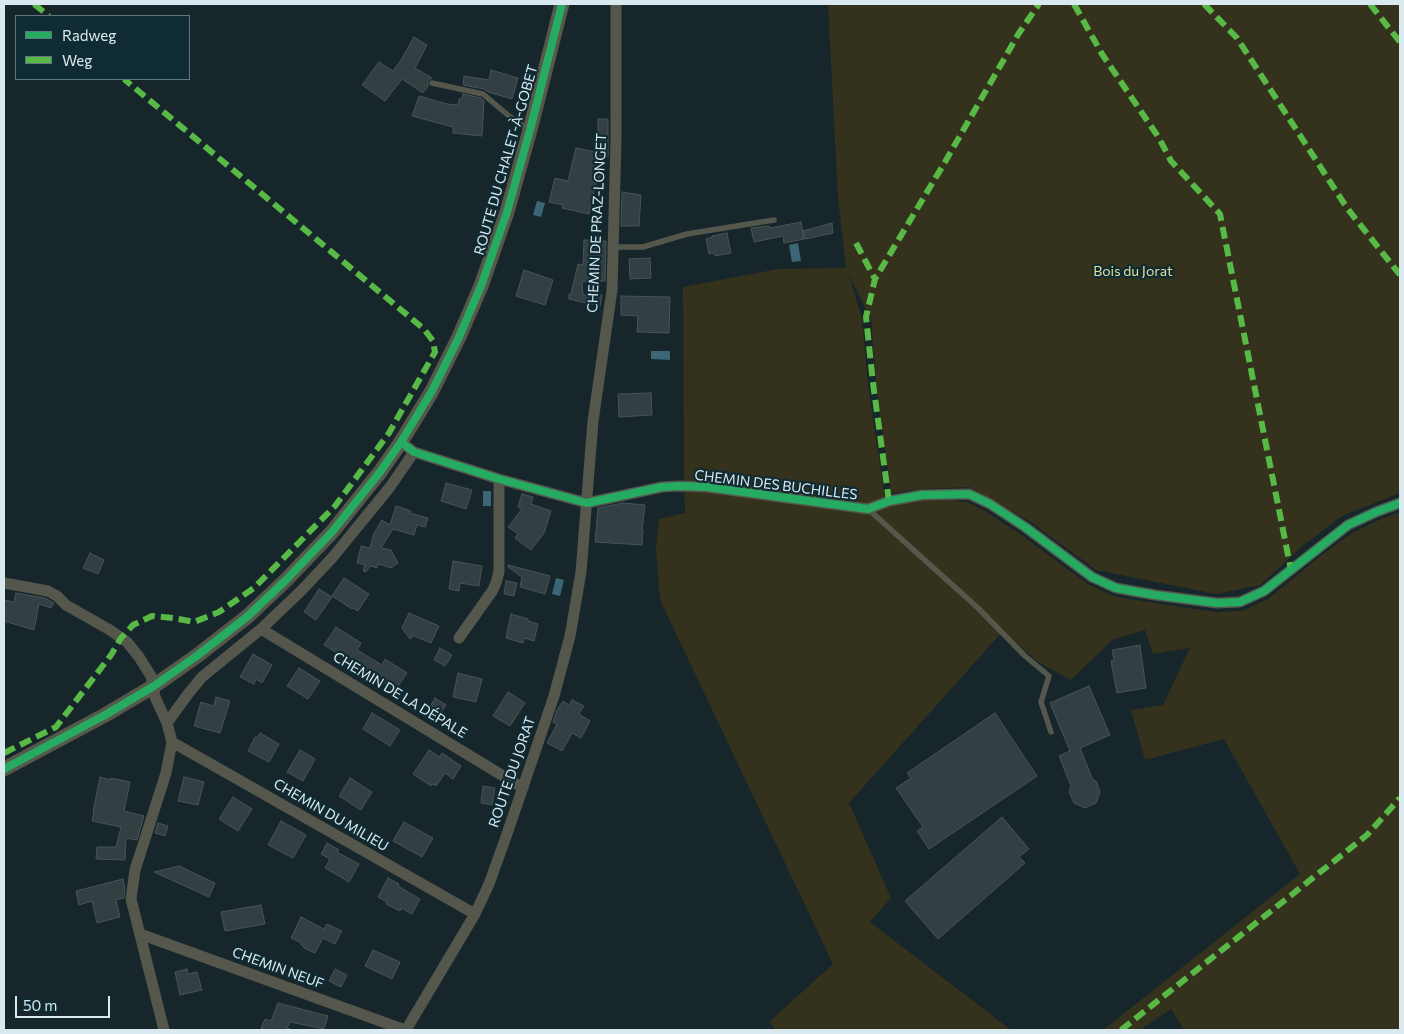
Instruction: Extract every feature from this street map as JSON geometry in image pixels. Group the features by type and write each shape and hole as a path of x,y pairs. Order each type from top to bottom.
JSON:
{"main road":[{"name":"ROUTE DU CHALET-À-GOBET","path":"4,769 105,715 154,686 234,627 286,580 332,532 380,472 432,391 481,286 507,212 562,4"}],"street":[{"name":"CHEMIN DE PRAZ-LONGET","path":"587,503 593,421 612,290 616,139 616,4"},
{"name":"CHEMIN DES BUCHILLES","path":"401,442 414,452 499,479 587,503 662,487 680,486 707,487 868,510 888,500 922,495 969,494 990,504 1025,527 1092,577 1116,588 1216,603 1240,602 1264,591 1348,525 1400,503"},
{"path":"168,723 202,677 261,628 301,591 332,558 390,487 414,452"},
{"path":"459,638 497,580 499,570 499,479"},
{"name":"ROUTE DU JORAT","path":"406,1030 475,914 489,884 523,788 554,696 570,636 580,572 587,503"},
{"path":"4,583 48,591 57,596 66,605 127,642 139,657 150,676 156,697 168,723 172,742 166,774 135,870 132,899 164,1030"},
{"name":"CHEMIN DE LA DÉPALE","path":"261,628 523,788"},
{"name":"CHEMIN DU MILIEU","path":"172,742 475,914"},
{"name":"CHEMIN NEUF","path":"140,934 406,1030"}],"lane":[{"path":"432,83 483,94 509,116 530,130"},
{"path":"613,247 643,247 686,234 774,220"},
{"path":"868,510 978,608 1048,676 1041,702 1051,732"}],"green space":[{"name":"Bois du Jorat","path":"828,4 1400,4 1400,493 1342,516 1305,544 1260,585 1216,594 1096,570 1031,522 969,487 921,489 891,493 876,382 871,319 848,273 862,318 868,385 886,505 923,500 967,502 985,511 1020,534 1088,584 1113,596 1216,612 1242,611 1268,599 1352,533 1400,512 1400,1030 1184,1030 1171,1009 1140,1030 1103,1030 1300,874 1224,739 1145,760 1131,710 1163,705 1190,648 1153,654 1145,630 1112,640 1071,680 1038,662 1003,631 849,803 891,898 870,922 1011,1030 776,1030 769,1022 833,964 660,600 656,548 659,519 685,513 683,287 778,269 846,268 838,198"}],"water":[{"path":"537,201 545,203 541,217 533,215"},
{"path":"798,243 801,261 792,262 789,245"},
{"path":"651,351 670,351 670,360 651,359"},
{"path":"483,491 491,491 491,506 483,506"},
{"path":"556,578 564,580 560,596 552,594"}],"building":[{"path":"414,37 427,45 415,68 432,78 428,80 428,86 423,93 402,79 385,101 362,85 379,62 393,71"},
{"path":"491,70 518,78 512,99 484,89 463,85 464,76 489,80"},
{"path":"463,94 481,98 484,101 482,136 453,133 453,127 412,116 419,96 458,105 459,99 462,99"},
{"path":"598,119 608,119 608,157 605,156 601,178 597,178 589,214 562,208 563,205 549,202 555,178 568,181 576,148 596,152"},
{"path":"622,192 641,195 639,226 621,226"},
{"path":"801,222 804,239 784,243 783,236 754,242 751,228 769,226 770,228"},
{"path":"832,223 833,233 805,239 803,231"},
{"path":"727,233 731,253 715,256 715,253 709,254 706,239"},
{"path":"584,240 606,241 605,281 582,282 583,295 602,295 600,306 569,299 578,264 583,265"},
{"path":"650,258 651,278 630,279 629,259"},
{"path":"524,270 553,280 545,305 516,296"},
{"path":"621,296 670,297 669,333 637,332 638,316 621,315"},
{"path":"651,393 652,415 619,417 618,394"},
{"path":"446,483 472,490 466,509 441,501"},
{"path":"522,494 533,497 531,504 551,511 544,533 531,550 515,538 518,534 508,527 522,509 518,507"},
{"path":"623,503 645,505 642,545 595,542 598,508"},
{"path":"396,506 411,511 410,513 428,518 425,527 417,525 414,535 393,529 381,548 391,550 398,563 391,568 378,564 377,568 370,566 366,572 363,571 365,565 357,563 361,546 370,548 374,533 382,520 390,525"},
{"path":"90,553 104,560 98,574 83,568"},
{"path":"453,561 482,566 479,586 460,583 459,591 449,589"},
{"path":"508,565 550,576 545,594 520,587 522,577 508,567"},
{"path":"344,578 369,594 358,611 332,596"},
{"path":"506,581 517,583 514,596 504,594"},
{"path":"319,589 332,597 316,620 304,612"},
{"path":"16,593 45,598 54,603 51,608 39,604 34,630 4,621 4,600 14,602"},
{"path":"409,613 439,626 431,643 414,636 410,639 402,628"},
{"path":"511,614 538,624 534,641 524,638 523,643 506,638"},
{"path":"336,627 361,643 357,650 382,665 385,659 407,673 395,691 373,678 375,676 324,645"},
{"path":"1140,645 1146,688 1117,693 1111,661 1114,661 1112,650"},
{"path":"440,648 452,655 445,666 434,660"},
{"path":"253,654 272,665 262,683 256,679 254,684 240,677"},
{"path":"299,668 320,681 308,699 287,686"},
{"path":"458,673 482,679 476,702 453,697"},
{"path":"1089,686 1110,735 1080,748 1100,792 1096,803 1085,808 1074,803 1069,792 1071,786 1059,756 1070,751 1050,703"},
{"path":"508,692 525,703 510,726 493,716"},
{"path":"216,697 230,701 220,733 194,726 201,702 214,706"},
{"path":"435,698 446,705 438,716 428,710"},
{"path":"572,700 584,706 579,714 590,721 581,738 572,733 562,751 547,743 557,724 553,722 557,710 563,701 569,705"},
{"path":"372,713 400,730 390,746 363,729"},
{"path":"995,713 1037,776 929,849 917,831 923,827 896,788 911,778 907,773"},
{"path":"260,733 279,744 269,762 248,751 255,737 257,738"},
{"path":"300,750 315,759 303,781 287,772"},
{"path":"429,750 440,757 442,753 461,766 453,779 445,773 436,786 433,784 431,786 413,774"},
{"path":"100,777 130,782 124,811 144,816 137,840 126,838 125,860 96,859 97,847 116,847 121,827 92,821"},
{"path":"184,777 204,782 198,805 178,801"},
{"path":"350,778 372,792 361,810 339,796"},
{"path":"483,786 495,788 492,805 481,803"},
{"path":"233,797 252,809 238,831 219,819"},
{"path":"1002,817 1029,849 1019,857 1025,863 938,939 905,901"},
{"path":"281,821 306,835 293,858 268,845"},
{"path":"404,822 433,838 422,857 393,841"},
{"path":"158,823 168,826 165,836 155,833"},
{"path":"327,843 339,850 337,852 359,864 349,882 325,868 330,859 321,854"},
{"path":"179,866 215,883 209,897 154,872"},
{"path":"388,878 420,899 412,914 401,908 400,911 386,904 387,902 378,897"},
{"path":"123,879 125,888 124,898 116,900 120,917 97,923 92,901 79,905 76,891"},
{"path":"261,905 265,924 225,931 221,912"},
{"path":"301,917 324,929 327,924 342,931 335,944 323,938 315,953 304,948 300,942 291,938"},
{"path":"373,950 400,962 392,979 365,966"},
{"path":"187,969 188,974 197,972 202,990 180,995 175,972"},
{"path":"335,969 347,975 341,987 329,981"},
{"path":"278,1003 328,1016 324,1029 290,1022 287,1028 293,1030 267,1030 261,1028 265,1019 271,1021"}],"marked path":[{"path":"34,4 48,15"},
{"path":"889,501 866,317 875,279 1019,33 1039,4"},
{"path":"1074,4 1102,54 1159,138 1171,161 1220,214 1291,570"},
{"path":"1204,4 1237,38 1347,208 1400,275"},
{"path":"1370,4 1400,42"},
{"path":"4,753 56,727 111,655 121,638 133,625 152,616 194,622 219,612 254,588 335,506 389,433 435,352 433,341 424,329 125,80"},
{"path":"856,243 875,279"},
{"path":"1121,1030 1367,835 1400,798"}],"cycle path":[{"path":"4,769 105,715 154,686 248,616 332,532 380,472 432,391 459,337 481,286 507,212 562,4"},
{"path":"401,442 414,452 499,479 587,503 662,487 680,486 707,487 868,509 889,501 922,495 969,494 990,504 1025,527 1092,577 1116,588 1217,603 1240,602 1264,591 1348,525 1400,503"}]}
